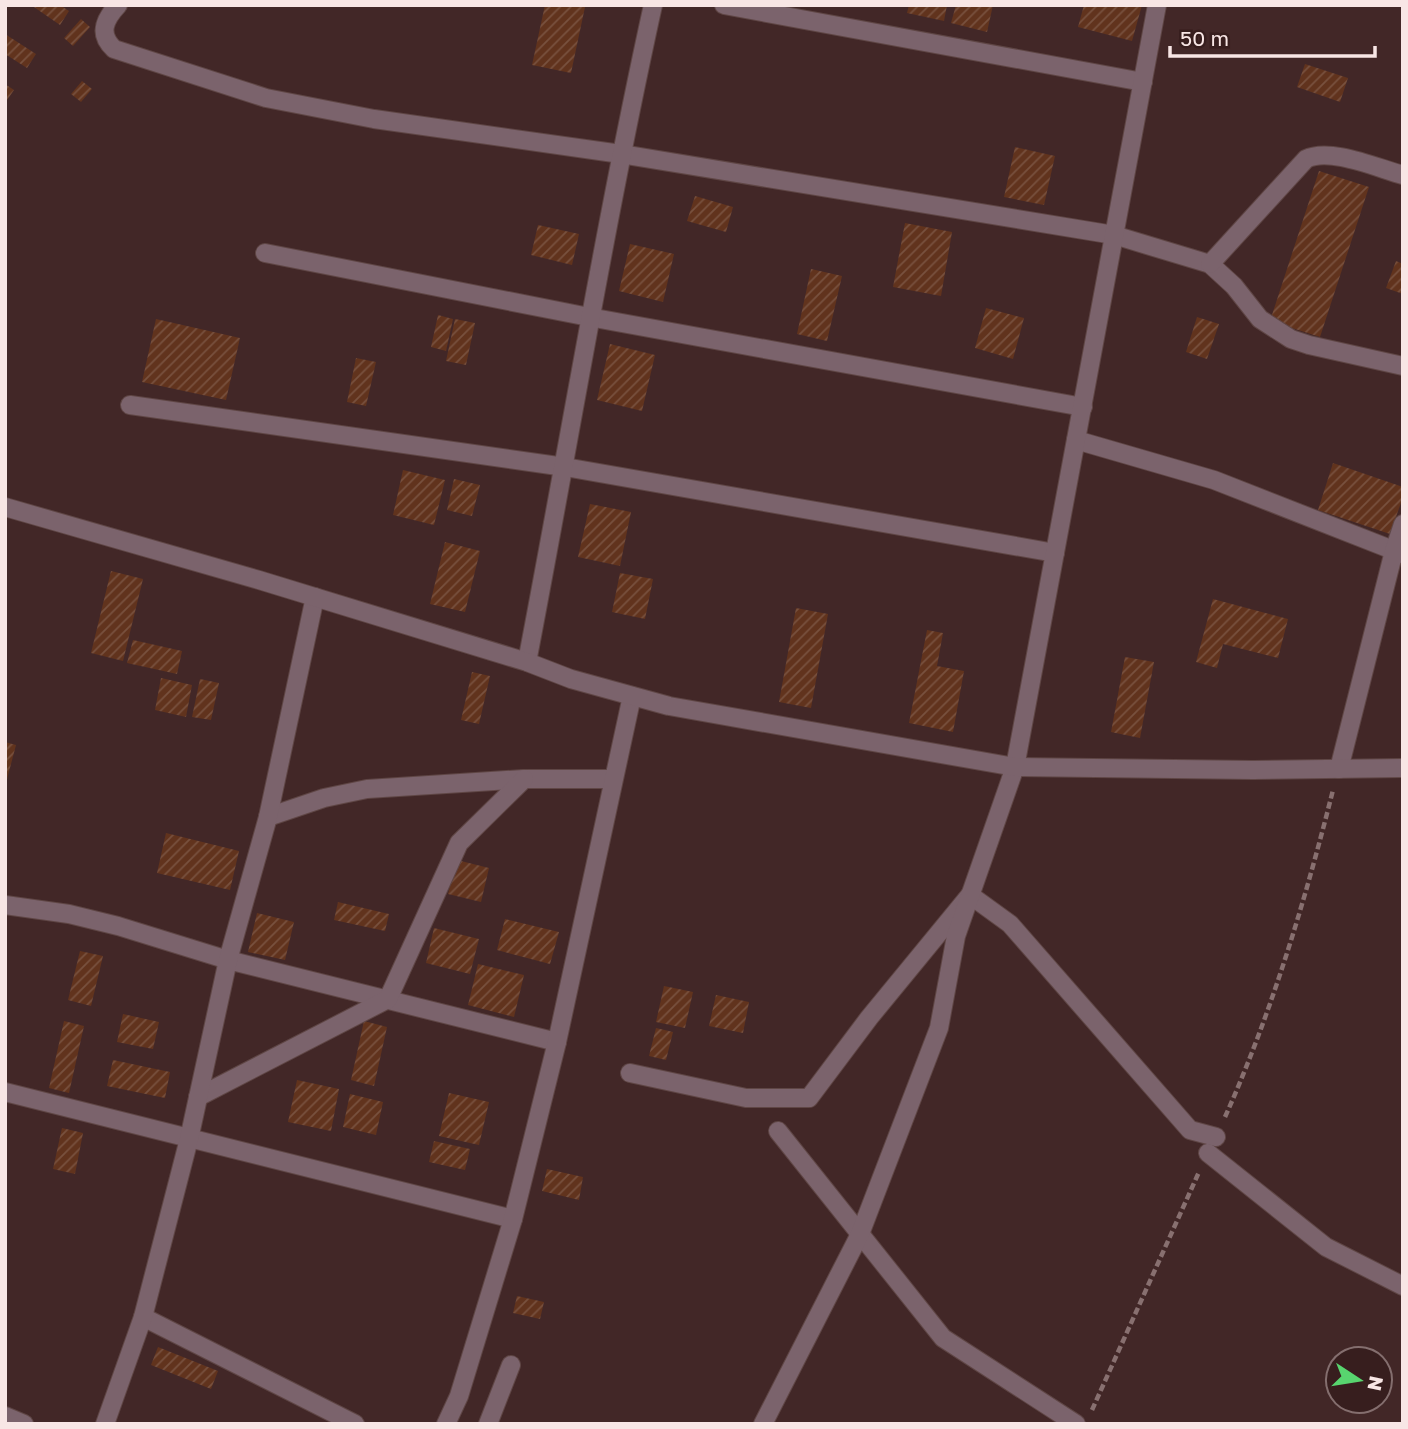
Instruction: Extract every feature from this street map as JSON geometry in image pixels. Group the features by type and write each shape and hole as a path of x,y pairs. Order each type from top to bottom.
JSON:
{"street":[{"path":"118,5 108,15 103,30 106,42 114,49 266,98 374,119 621,154 1114,236 1210,264 1234,286 1260,319 1291,339 1403,366"},
{"path":"527,662 565,467 589,317 653,5"},
{"path":"724,5 1143,82"},
{"path":"763,1424 860,1234 939,1028 956,936 1015,766 1157,5"},
{"path":"1210,264 1306,159 1314,155 1330,154 1403,175"},
{"path":"265,253 589,317 1083,407"},
{"path":"130,405 565,467 1055,553"},
{"path":"1076,440 1214,480 1398,553"},
{"path":"5,508 315,597 527,662 571,679 669,706 1015,766 1253,770 1403,768"},
{"path":"1339,769 1398,553 1403,524"},
{"path":"105,1424 143,1317 189,1139 228,960 268,817 315,597"},
{"path":"446,1424 458,1396 513,1219 558,1042 632,696"},
{"path":"268,817 324,798 367,789 524,779 613,779"},
{"path":"198,1097 388,999 459,843 524,779"},
{"path":"630,1073 746,1098 809,1098 869,1017 970,895"},
{"path":"970,895 1010,924 1191,1130 1212,1145 1326,1247 1403,1286"},
{"path":"5,905 69,914 118,926 228,960 558,1042"},
{"path":"5,1092 513,1219"},
{"path":"778,1131 943,1338 1076,1424"},
{"path":"143,1317 355,1424"},
{"path":"488,1424 510,1365"},
{"path":"5,1416 24,1424"}],"path":[{"path":"1092,1411 1269,1011 1310,880 1339,769"}],"building":[{"path":"31,5 60,5 69,11 60,25"},
{"path":"545,5 585,7 571,73 532,65"},
{"path":"909,5 947,5 944,21 907,13"},
{"path":"956,5 993,5 987,32 951,23"},
{"path":"1084,5 1142,5 1132,41 1078,27"},
{"path":"81,19 90,27 73,46 64,38"},
{"path":"5,34 36,54 27,68 5,54"},
{"path":"1305,64 1348,78 1340,102 1297,87"},
{"path":"82,81 92,89 81,102 71,94"},
{"path":"5,84 14,90 5,103"},
{"path":"1015,147 1055,156 1044,205 1004,197"},
{"path":"1319,171 1369,187 1320,337 1270,321"},
{"path":"695,196 733,207 726,232 687,221"},
{"path":"905,223 952,232 941,296 893,287"},
{"path":"538,225 579,234 572,265 531,255"},
{"path":"630,244 674,254 663,302 619,291"},
{"path":"1396,261 1403,264 1403,294 1386,288"},
{"path":"811,269 842,276 827,341 797,334"},
{"path":"986,308 1024,318 1013,359 975,348"},
{"path":"438,315 453,319 446,351 431,347"},
{"path":"1197,317 1219,324 1207,359 1186,352"},
{"path":"156,319 240,338 226,400 142,382"},
{"path":"455,319 475,323 466,365 446,361"},
{"path":"610,344 655,355 642,411 597,400"},
{"path":"356,358 376,362 366,406 347,402"},
{"path":"1333,463 1403,487 1403,497 1390,534 1318,510"},
{"path":"403,470 445,480 434,525 393,515"},
{"path":"454,479 480,485 472,516 447,510"},
{"path":"590,504 631,512 620,566 578,557"},
{"path":"445,542 480,551 465,612 430,604"},
{"path":"111,571 143,579 123,661 91,653"},
{"path":"620,573 653,579 645,619 612,612"},
{"path":"1213,599 1288,619 1278,658 1223,644 1217,668 1196,662"},
{"path":"796,608 828,614 811,708 779,702"},
{"path":"927,630 943,633 937,666 964,671 953,732 909,723"},
{"path":"133,640 182,651 177,674 127,663"},
{"path":"1125,657 1154,662 1140,738 1111,732"},
{"path":"472,672 490,676 479,724 461,720"},
{"path":"161,678 192,685 186,717 155,710"},
{"path":"200,679 219,683 211,720 192,717"},
{"path":"5,742 16,745 6,783 5,783"},
{"path":"166,833 239,851 230,890 157,873"},
{"path":"457,860 489,868 481,902 448,894"},
{"path":"338,902 389,914 385,931 334,920"},
{"path":"257,913 294,922 285,960 248,952"},
{"path":"505,919 559,932 550,964 497,950"},
{"path":"434,928 479,939 470,974 426,963"},
{"path":"80,951 103,956 91,1006 68,1000"},
{"path":"478,964 524,975 514,1017 468,1005"},
{"path":"664,986 693,992 685,1028 656,1022"},
{"path":"716,995 749,1002 743,1033 709,1026"},
{"path":"123,1014 159,1022 153,1049 117,1042"},
{"path":"64,1021 84,1026 69,1093 49,1088"},
{"path":"364,1021 387,1027 374,1086 351,1080"},
{"path":"656,1028 673,1032 666,1060 649,1056"},
{"path":"113,1060 170,1072 165,1098 107,1086"},
{"path":"297,1080 339,1089 331,1131 288,1122"},
{"path":"449,1093 489,1102 479,1145 439,1136"},
{"path":"350,1094 383,1102 376,1135 343,1127"},
{"path":"62,1128 83,1133 75,1174 53,1169"},
{"path":"434,1141 470,1149 465,1170 429,1162"},
{"path":"547,1169 583,1177 579,1200 542,1191"},
{"path":"517,1296 544,1302 540,1319 513,1313"},
{"path":"158,1347 218,1371 211,1389 151,1365"}]}
